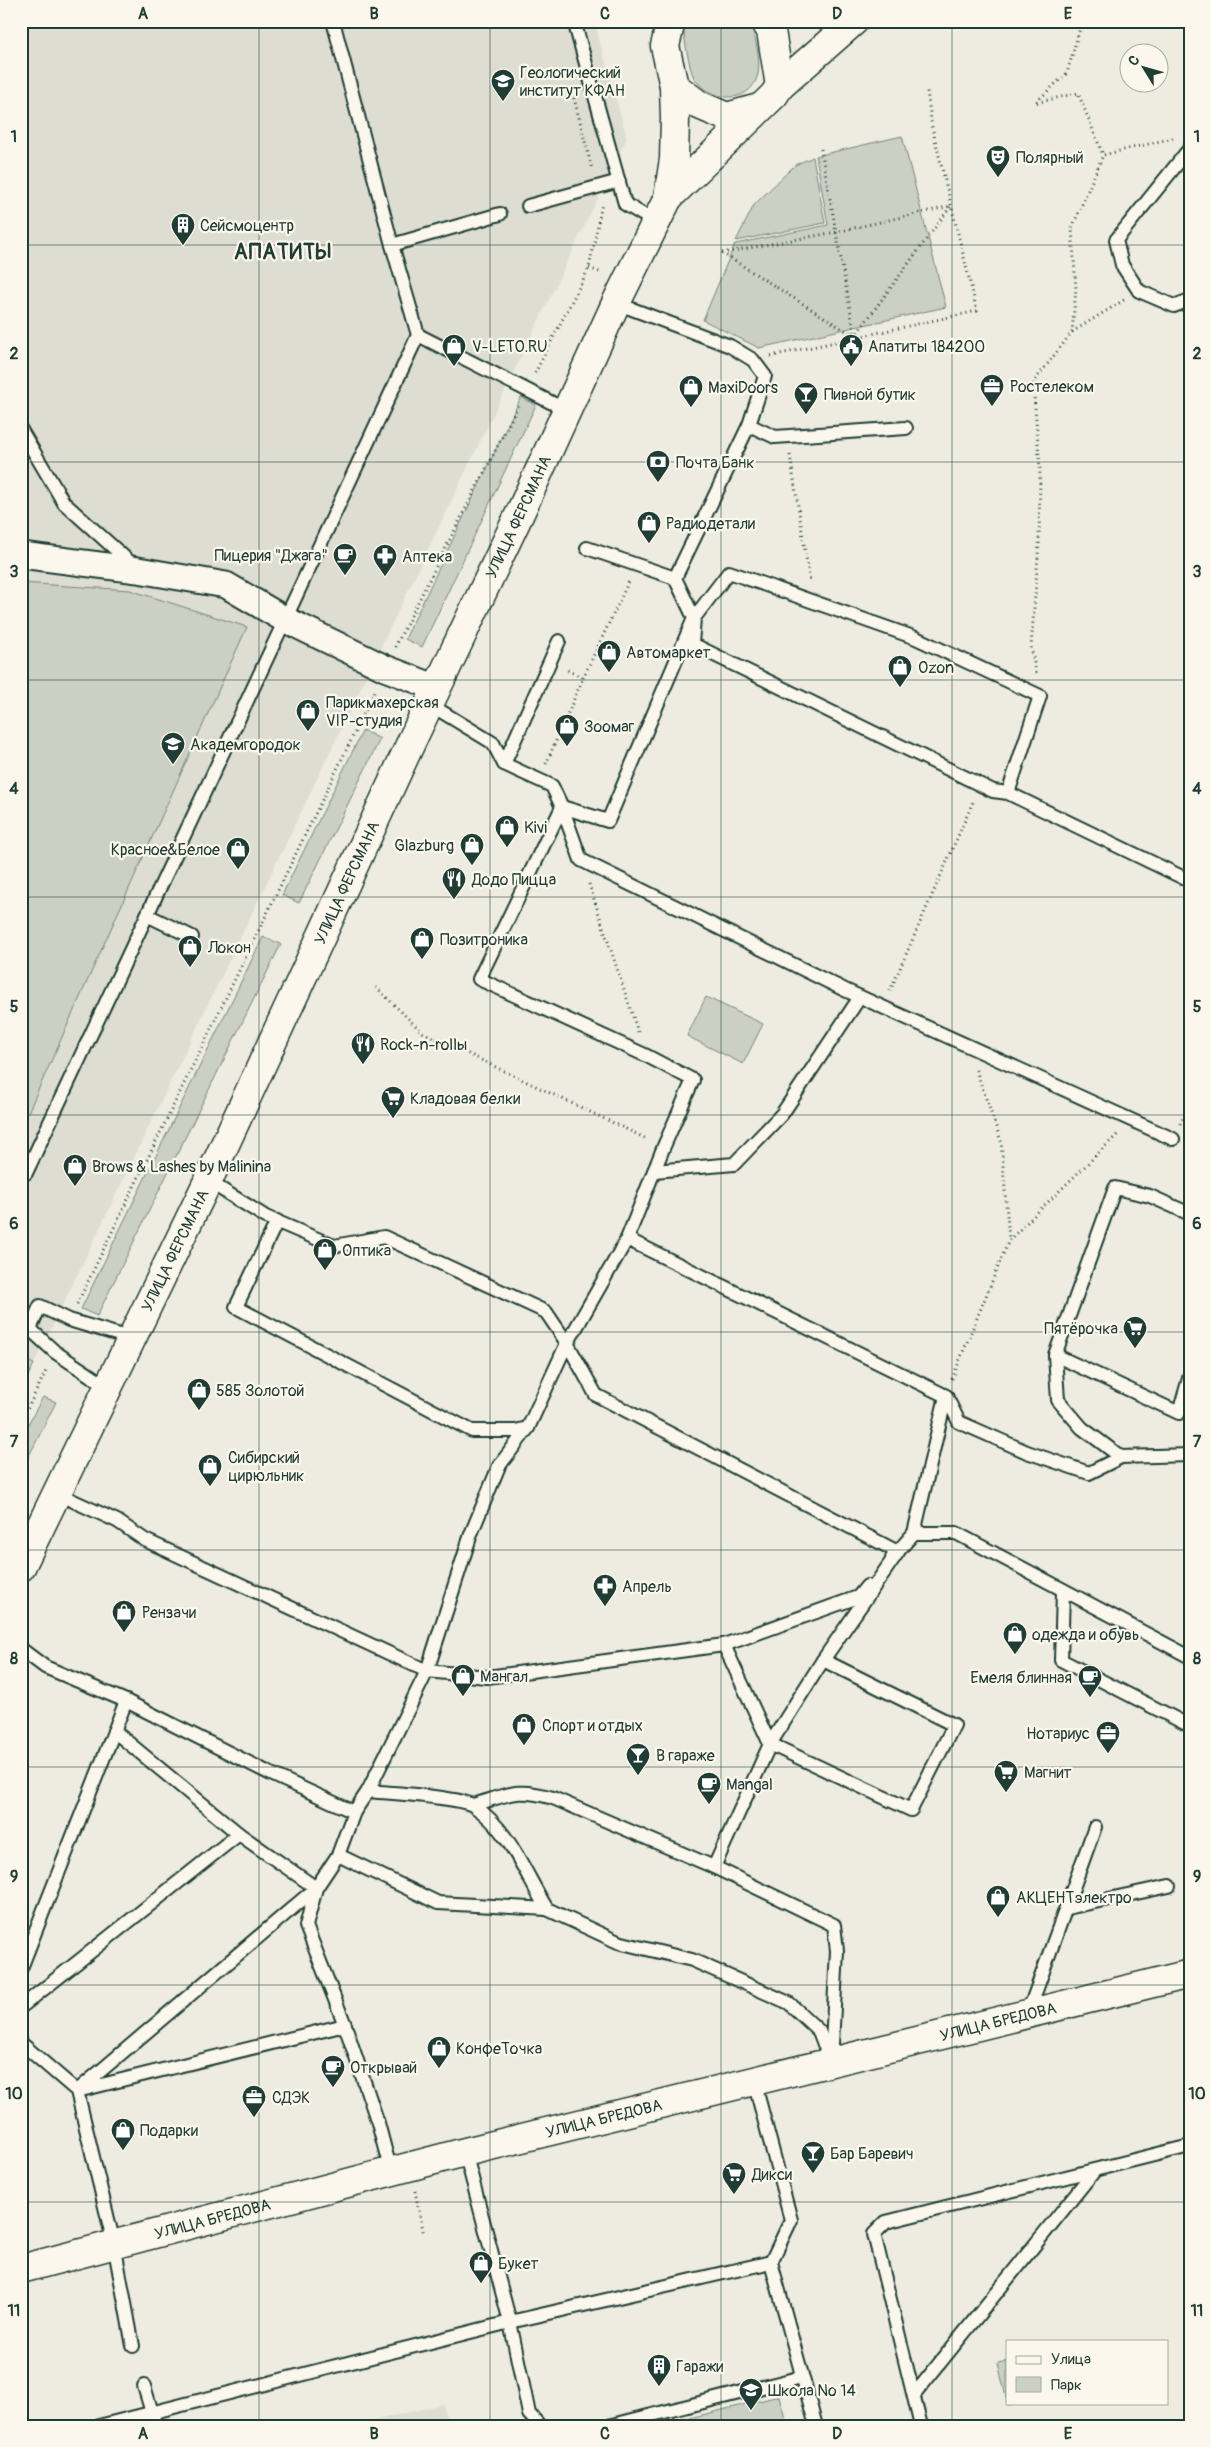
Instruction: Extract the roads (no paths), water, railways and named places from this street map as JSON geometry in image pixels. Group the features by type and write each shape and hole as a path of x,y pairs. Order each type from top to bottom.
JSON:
{"street":[{"path":"656,21 668,34"},
{"path":"766,21 773,39 780,86"},
{"name":"УЛИЦА ФЕРСМАНА","path":"668,198 761,108 780,86 854,21"},
{"name":"УЛИЦА ФЕРСМАНА","path":"21,1568 208,1181 433,696 568,411 616,303 668,198 674,159 674,86 668,34"},
{"path":"674,86 699,106 727,117 761,108"},
{"path":"21,555 138,570 226,585 284,619 385,668 433,696"},
{"name":"УЛИЦА БРЕДОВА","path":"21,2268 465,2152 1190,1974"}],"lane":[{"path":"26,1173 418,335 392,245 334,21"},
{"path":"574,21 625,204 656,223"},
{"path":"1190,148 1116,240 1122,265 1139,292 1174,306 1190,300"},
{"path":"528,206 619,182"},
{"path":"392,245 500,214"},
{"path":"616,303 730,346 753,360 765,376 749,425 675,578"},
{"path":"418,335 526,392 568,411"},
{"path":"749,425 775,437 906,428"},
{"path":"21,430 64,503 138,570"},
{"path":"587,548 675,578 694,618 692,644 993,791 1008,793 1190,880"},
{"path":"562,807 608,820 694,618 728,572 916,638 1040,696 1008,793"},
{"path":"504,764 559,641"},
{"path":"433,696 493,743 504,764 552,786 562,807 580,860 860,997 1173,1140"},
{"path":"77,2091 316,1888 338,1855 354,1812 368,1791 427,1670 471,1534 499,1466 528,1428 568,1342 627,1239 693,1080 646,1056 479,979 562,807"},
{"path":"147,915 192,937"},
{"path":"654,1171 734,1164 782,1114 860,997"},
{"path":"208,1181 266,1217 334,1246 384,1237 546,1312 568,1342 596,1395 898,1552"},
{"path":"1121,1457 1082,1428 1058,1400 1055,1355 1115,1188 1150,1196 1190,1214"},
{"path":"277,1221 236,1307 472,1430 515,1431 528,1428"},
{"path":"627,1239 946,1396 959,1422 1027,1452 1089,1473 1121,1457 1190,1455"},
{"path":"109,1388 55,1352 30,1329 40,1306 70,1320 133,1338"},
{"path":"1055,1355 1179,1413 1190,1375"},
{"path":"56,1493 117,1521 144,1540 427,1670 487,1677 724,1645 858,1597 914,1533 946,1396"},
{"path":"914,1533 956,1533 1063,1592 1190,1657"},
{"path":"714,1867 770,1744 823,1660 898,1552"},
{"path":"1063,1592 1062,1660 1190,1726"},
{"path":"724,1645 770,1744 911,1810 954,1725 823,1660"},
{"path":"21,1649 45,1667 126,1701 271,1774 354,1812"},
{"path":"21,1968 126,1701"},
{"path":"114,1732 239,1834 316,1888"},
{"path":"368,1791 424,1796 473,1805 510,1792 531,1791 553,1798 714,1867 834,1925 837,1952 831,2063"},
{"path":"473,1805 505,1835 547,1909"},
{"path":"1026,2015 1067,1908 1095,1827"},
{"path":"21,2007 239,1834"},
{"path":"338,1855 438,1903 547,1909 618,1942 692,1960 789,2003 819,2031 831,2063"},
{"path":"1067,1908 1169,1886"},
{"path":"316,1888 306,1926 345,2026 378,2122 391,2172"},
{"path":"77,2091 345,2026"},
{"path":"21,2043 77,2091 114,2244 133,2346"},
{"path":"754,2082 791,2220 771,2262 816,2426"},
{"path":"921,2426 874,2234 886,2222 1190,2146"},
{"path":"465,2152 510,2322 529,2414 540,2426"},
{"path":"914,2395 1095,2170"},
{"path":"99,2426 510,2322 771,2262"},
{"path":"609,2426 802,2377"},
{"path":"144,2386 156,2426"}],"place":[{"name":"Геологический институт КФАН","path":"503,102"},
{"name":"Полярный","path":"998,178"},
{"name":"Сейсмоцентр","path":"183,246"},
{"name":"V-LETO.RU","path":"454,367"},
{"name":"Апатиты 184200","path":"851,367"},
{"name":"Ростелеком","path":"992,407"},
{"name":"MaxiDoors","path":"691,408"},
{"name":"Пивной бутик","path":"806,415"},
{"name":"Почта Банк","path":"658,483"},
{"name":"Радиодетали","path":"649,544"},
{"name":"Пицерия \"Джага\"","path":"345,576"},
{"name":"Аптека","path":"385,577"},
{"name":"Автомаркет","path":"609,673"},
{"name":"Ozon","path":"900,688"},
{"name":"Парикмахерская VIP-студия","path":"308,732"},
{"name":"Зоомаг","path":"567,747"},
{"name":"Академгородок","path":"173,765"},
{"name":"Kivi","path":"507,848"},
{"name":"Glazburg","path":"472,866"},
{"name":"Красное&Белое","path":"238,870"},
{"name":"Додо Пицца","path":"454,900"},
{"name":"Позитроника","path":"422,960"},
{"name":"Локон","path":"190,968"},
{"name":"Rock-n-rollы","path":"363,1065"},
{"name":"Кладовая белки","path":"393,1119"},
{"name":"Brows & Lashes by Malinina","path":"75,1187"},
{"name":"Оптика","path":"325,1271"},
{"name":"Пятёрочка","path":"1135,1349"},
{"name":"585 Золотой","path":"199,1411"},
{"name":"Сибирский цирюльник","path":"210,1487"},
{"name":"Апрель","path":"605,1607"},
{"name":"Рензачи","path":"124,1633"},
{"name":"одежда и обувь","path":"1015,1655"},
{"name":"Мангал","path":"463,1697"},
{"name":"Емеля блинная","path":"1090,1698"},
{"name":"Спорт и отдых","path":"524,1746"},
{"name":"Нотариус","path":"1108,1754"},
{"name":"В гараже","path":"638,1776"},
{"name":"Магнит","path":"1006,1793"},
{"name":"Mangal","path":"709,1805"},
{"name":"АКЦЕНТэлектро","path":"998,1918"},
{"name":"КонфеТочка","path":"439,2069"},
{"name":"Открывай","path":"333,2088"},
{"name":"СДЭК","path":"254,2118"},
{"name":"Подарки","path":"123,2151"},
{"name":"Бар Баревич","path":"813,2174"},
{"name":"Дикси","path":"734,2195"},
{"name":"Букет","path":"481,2284"},
{"name":"Гаражи","path":"659,2387"},
{"name":"Школа № 14","path":"751,2411"}],"district":[{"name":"АПАТИТЫ","path":"283,252"}]}
